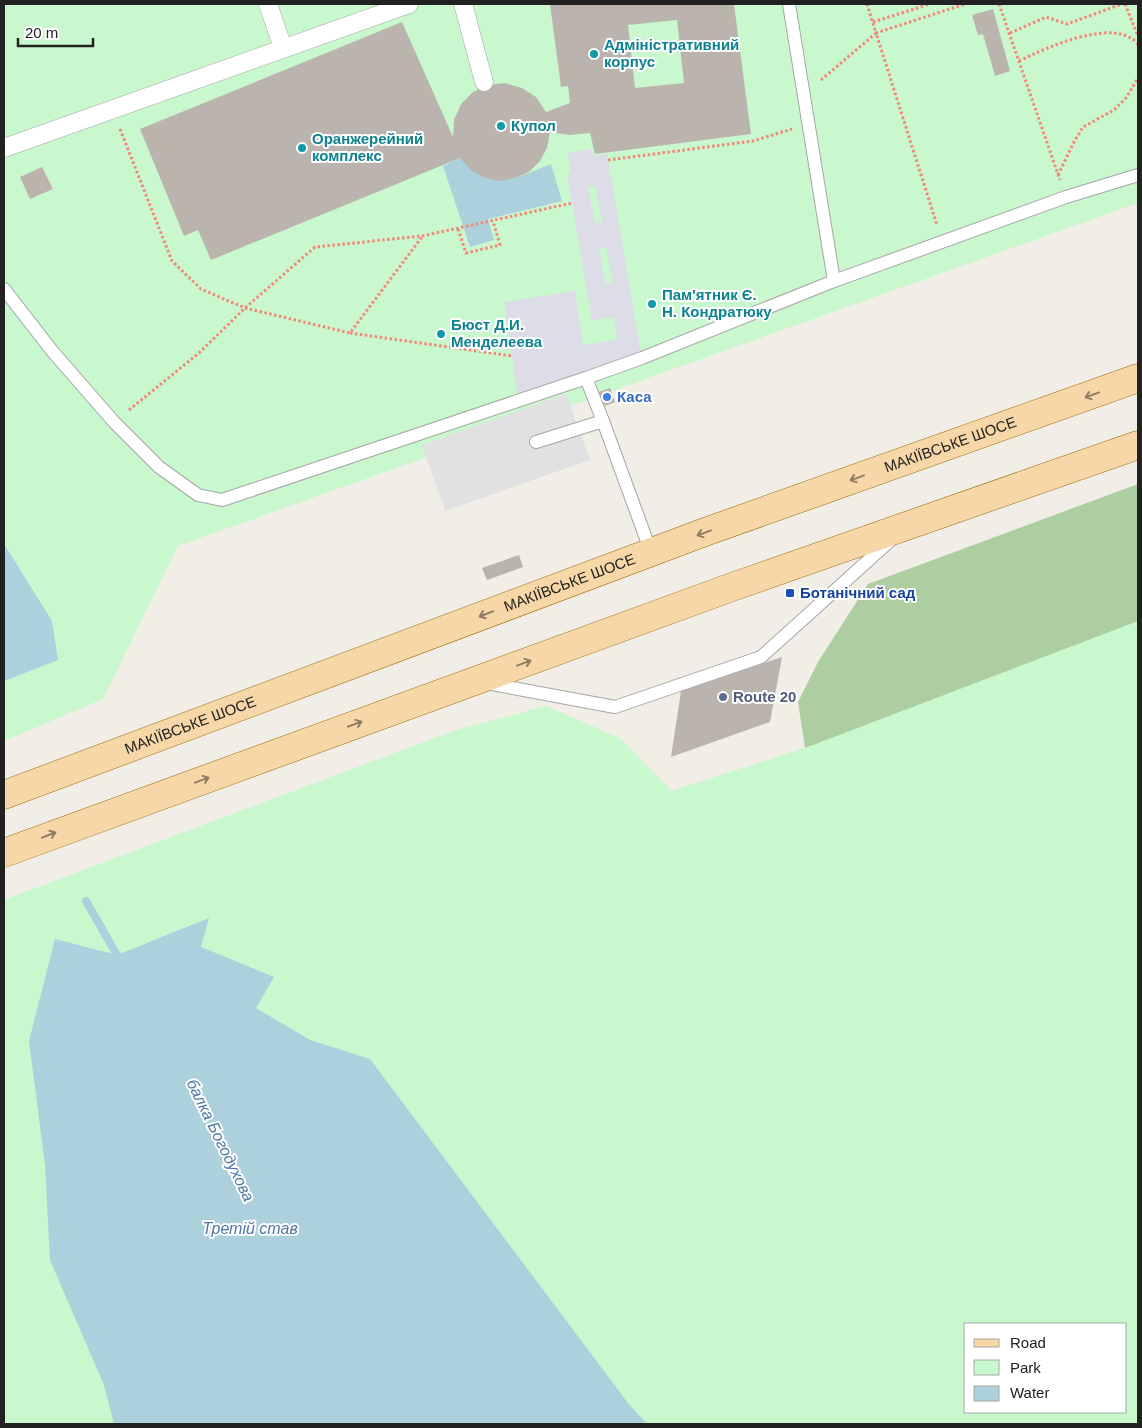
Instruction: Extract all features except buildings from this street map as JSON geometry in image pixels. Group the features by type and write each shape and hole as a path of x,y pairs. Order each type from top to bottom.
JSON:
{"main road":[{"name":"МАКІЇВСЬКЕ ШОСЕ","path":"4,795 651,552 1138,378"},
{"path":"4,853 474,681 1138,445"}],"street":[{"path":"268,4 283,48"},
{"path":"4,148 409,4"},
{"path":"463,4 484,82"}],"lane":[{"path":"789,4 834,281"},
{"path":"4,289 53,352 114,422 159,467 198,495 222,500 586,378 642,358 834,281 1066,198 1138,175"},
{"path":"586,378 651,552"},
{"path":"536,442 603,421"},
{"path":"474,681 615,706 761,657 905,527"}],"path":[{"path":"867,4 942,242"},
{"path":"873,22 930,4"},
{"path":"804,94 876,32 965,4"},
{"path":"999,4 1066,198"},
{"path":"1010,33 1046,18 1067,24 1124,4 1138,36"},
{"path":"1019,61 1045,48 1090,35 1114,32 1133,38 1138,44"},
{"path":"1058,175 1074,142 1084,127 1114,110 1126,98 1138,78"},
{"path":"112,109 172,261 200,289 245,308 350,333 512,356"},
{"path":"608,160 753,141 808,124"},
{"path":"114,422 199,354 245,308 314,247 422,236 461,229 572,203"},
{"path":"461,229 466,253 500,245 491,222"},
{"path":"350,333 422,236"}],"green space":[{"path":"4,4 1138,4 1138,203 178,546 103,699 4,741"},
{"path":"1138,484 1138,718 812,794 798,702 818,662 868,584"},
{"path":"1138,621 1138,1424 4,1424 4,900 456,730 546,706 620,738 672,791 813,745"}],"shaded area":[{"path":"592,149 593,156 607,154 642,358 518,400 504,302 575,291 583,345 617,340 614,317 592,320 567,174 571,173 568,153","holes":["595,186 602,222 595,223 588,187","606,247 613,283 606,284 599,249"]},
{"path":"566,394 590,460 445,511 422,445"}],"water":[{"path":"460,158 499,180 516,178 551,164 562,201 488,219 494,240 470,247 443,166"},
{"path":"4,544 52,621 58,660 4,681"},
{"name":"Третій став","path":"209,918 201,947 274,977 256,1008 310,1040 370,1059 628,1403 647,1424 114,1424 104,1385 50,1260 45,1165 29,1041 55,939 117,955"}],"waterway":[{"name":"балка Богодухова","path":"86,901 121,962"}],"place":[{"name":"Адміністративний корпус","path":"594,54"},
{"name":"Купол","path":"501,126"},
{"name":"Оранжерейний комплекс","path":"302,148"},
{"name":"Пам'ятник Є. Н. Кондратюку","path":"652,304"},
{"name":"Бюст Д.И. Менделеева","path":"441,334"},
{"name":"Каса","path":"607,397"},
{"name":"Ботанічний сад","path":"790,593"},
{"name":"Route 20","path":"723,697"}]}
